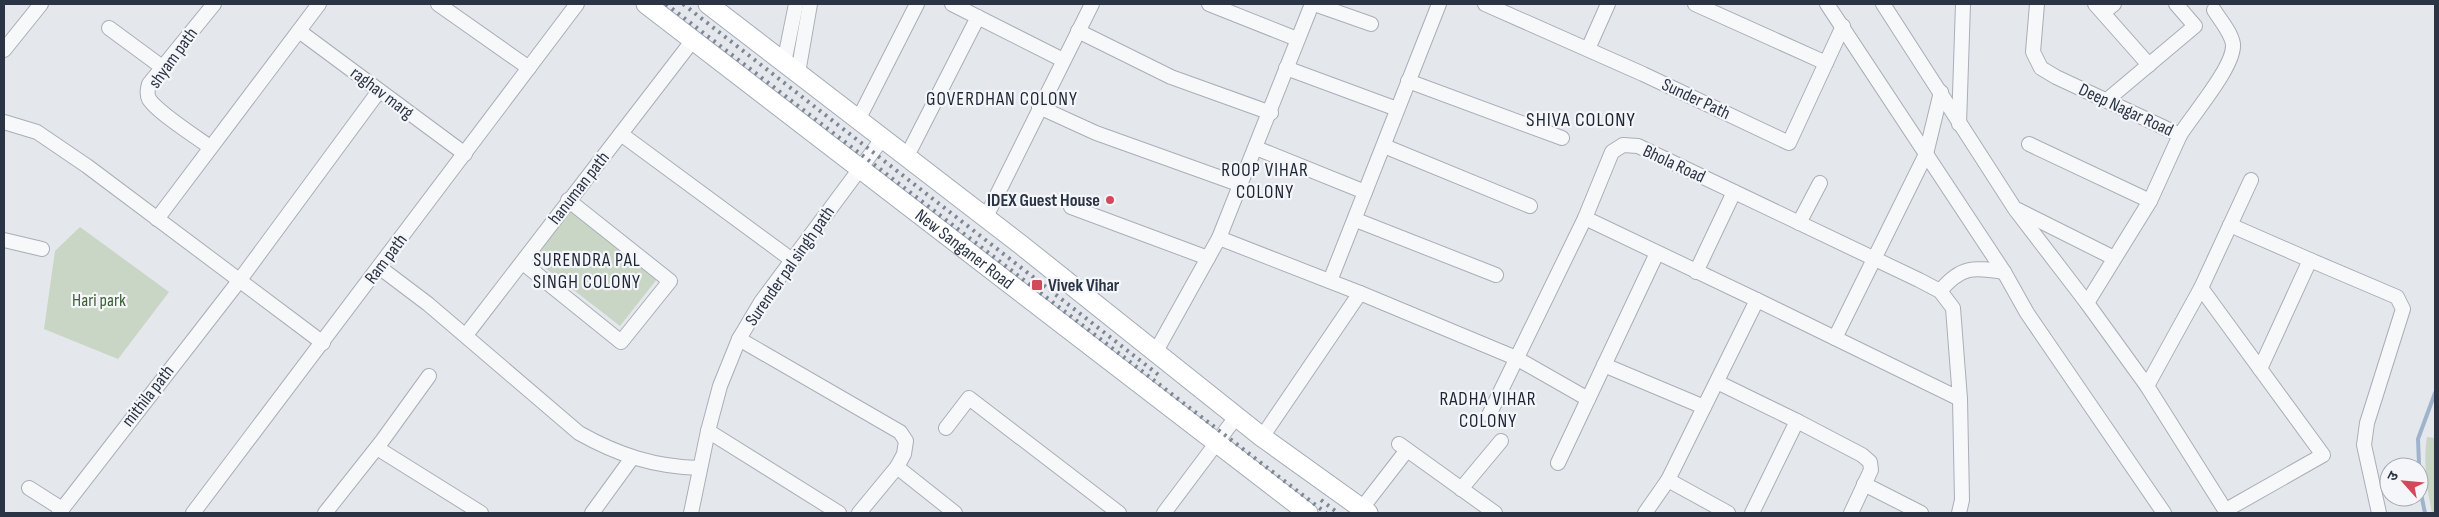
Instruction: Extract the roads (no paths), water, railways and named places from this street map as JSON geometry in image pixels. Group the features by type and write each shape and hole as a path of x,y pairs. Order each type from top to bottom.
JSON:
{"main road":[{"name":"New Sanganer Road","path":"646,4 786,109 860,169 1308,513"},
{"name":"New Sanganer Road","path":"708,4 985,219 1020,244 1262,438 1365,511"}],"street":[{"path":"4,50 40,4"},
{"name":"shyam path","path":"210,147 149,98 147,91 162,67 214,4"},
{"path":"157,219 319,4"},
{"path":"438,4 529,68"},
{"name":"Ram path","path":"193,513 577,4"},
{"path":"791,68 796,4"},
{"path":"791,68 810,4"},
{"path":"858,120 917,4"},
{"path":"952,4 1063,60"},
{"path":"985,219 1039,107 1092,4"},
{"path":"1209,4 1297,38"},
{"path":"1155,352 1219,238 1271,113 1297,38 1313,4 1371,24"},
{"path":"1330,282 1356,220 1365,192 1439,4"},
{"name":"Sunder Path","path":"1485,4 1588,49 1789,143 1843,26"},
{"path":"1588,49 1608,4"},
{"path":"1695,4 1826,63"},
{"path":"1827,4 2004,272 2026,314 2164,513"},
{"path":"1883,4 1942,92 1959,124 2015,209 2087,303 2147,386 2226,512 2323,455 2201,288"},
{"path":"1959,124 1963,4"},
{"name":"Deep Nagar Road","path":"2037,4 2033,52 2041,68 2056,77 2180,135 2150,201 2087,303"},
{"path":"2176,4 2195,26"},
{"path":"2104,7 2149,65"},
{"path":"2107,100 2215,7 2233,43 2232,55 2226,69 2180,135"},
{"path":"906,158 978,17"},
{"path":"108,28 162,67"},
{"name":"raghav marg","path":"299,31 465,154"},
{"path":"1078,31 1171,77 1271,113"},
{"name":"hanuman path","path":"466,335 692,40"},
{"path":"1286,68 1398,109"},
{"path":"1408,81 1562,138"},
{"name":"mithila path","path":"60,511 239,281 379,91"},
{"path":"1835,338 1926,154 1942,92"},
{"path":"1039,107 1096,133 1241,185"},
{"path":"4,122 43,136 87,166 323,342"},
{"path":"620,134 792,260"},
{"name":"Surender pal singh path","path":"691,513 708,431 720,386 739,339 761,302 882,139"},
{"name":"Bhola Road","path":"1490,415 1585,218 1612,152 1623,144 1638,146 1919,280 1940,292"},
{"path":"2029,144 2150,201"},
{"path":"1384,146 1530,206"},
{"path":"1256,148 1365,192"},
{"path":"2147,386 2201,288 2251,180"},
{"path":"1799,224 1820,183"},
{"path":"1696,272 1734,192"},
{"path":"523,263 621,342 670,281 568,200"},
{"path":"1072,207 1208,258"},
{"path":"2015,209 2114,258"},
{"path":"1585,218 1960,399"},
{"path":"1356,220 1496,276"},
{"path":"2230,225 2397,297 2403,309 2367,423 2364,444 2379,513"},
{"path":"1219,238 1360,293 1516,358 1588,399"},
{"path":"4,240 42,249"},
{"path":"1558,463 1657,254"},
{"path":"2260,369 2310,260"},
{"path":"380,267 466,335 579,433 607,449 632,458 673,467 700,468"},
{"path":"1959,513 1962,500 1960,399 1952,308 1940,292 1951,278 1966,270 1980,268 2004,272"},
{"path":"1262,438 1360,293"},
{"path":"1645,513 1668,480 1757,300"},
{"path":"739,339 900,432 906,441 904,454 896,467 859,513"},
{"path":"1604,365 1704,407"},
{"path":"325,513 377,448 429,376"},
{"path":"1717,382 1798,421 1862,455 1870,462 1872,470 1851,513"},
{"path":"946,428 970,398 1119,513"},
{"path":"1164,513 1218,444 1236,417"},
{"path":"1752,513 1798,421"},
{"path":"708,431 838,513"},
{"path":"1461,488 1501,441"},
{"path":"1365,511 1403,447 1495,513"},
{"path":"377,448 481,513"},
{"path":"592,513 632,458"},
{"path":"896,467 955,513"},
{"path":"1668,480 1728,513"},
{"path":"1864,484 1921,513"},
{"path":"30,488 60,511"}],"waterway":[{"path":"2425,513 2420,489 2418,439 2435,393"}],"railway":[{"path":"666,4 1326,513"},
{"path":"683,4 1160,376"},
{"path":"1321,500 1338,513"}],"place":[{"name":"IDEX Guest House","path":"1110,200"},
{"name":"Vivek Vihar","path":"1037,285"}],"district":[{"name":"GOVERDHAN COLONY","path":"1002,99"},
{"name":"SHIVA COLONY","path":"1581,120"},
{"name":"ROOP VIHAR COLONY","path":"1265,181"},
{"name":"SURENDRA PAL SINGH COLONY","path":"587,271"},
{"name":"RADHA VIHAR COLONY","path":"1488,410"}],"park label":[{"name":"Hari park","path":"99,300"}]}
